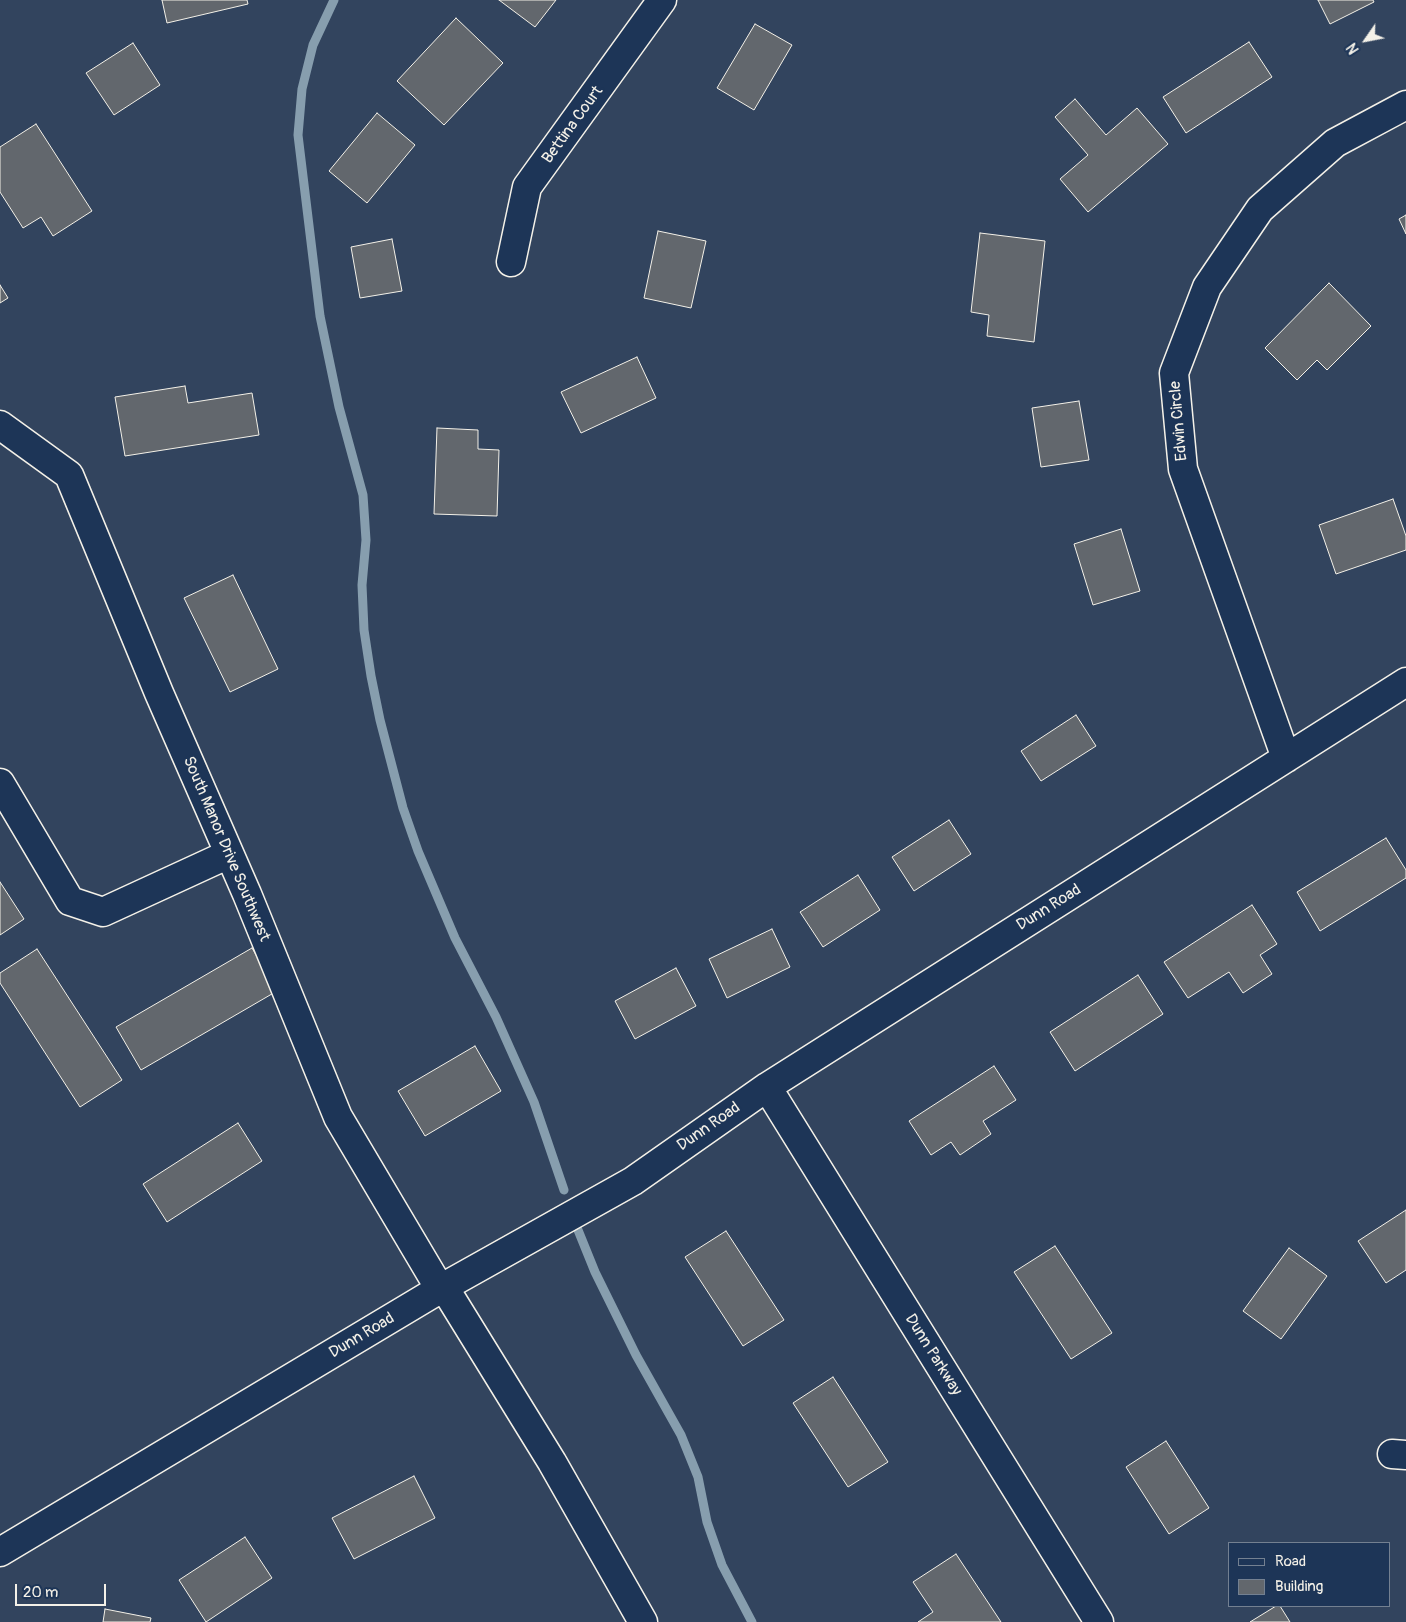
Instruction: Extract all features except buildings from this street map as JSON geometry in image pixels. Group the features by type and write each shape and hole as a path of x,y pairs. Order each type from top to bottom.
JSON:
{"street":[{"name":"Bettina Court","path":"511,262 528,187 662,0"},
{"name":"Edwin Circle","path":"1286,758 1183,468 1174,373 1207,288 1260,209 1335,143 1406,105"},
{"name":"South Manor Drive Southwest","path":"0,425 69,475 338,1117 442,1288 552,1462 643,1622"},
{"name":"Dunn Road","path":"0,1552 442,1288 633,1181 767,1087 1406,682"},
{"path":"0,783 70,900 103,912 229,854"},
{"name":"Dunn Parkway","path":"767,1087 1099,1622"}],"waterway":[{"path":"334,0 313,45 302,89 298,135 320,316 339,407 363,495 366,540 362,585 364,630 371,676 380,720 403,808 418,851 455,938 496,1017 534,1102 564,1190"},
{"path":"578,1230 595,1272 636,1355 681,1435 698,1477 707,1522 722,1565 752,1622"}]}
